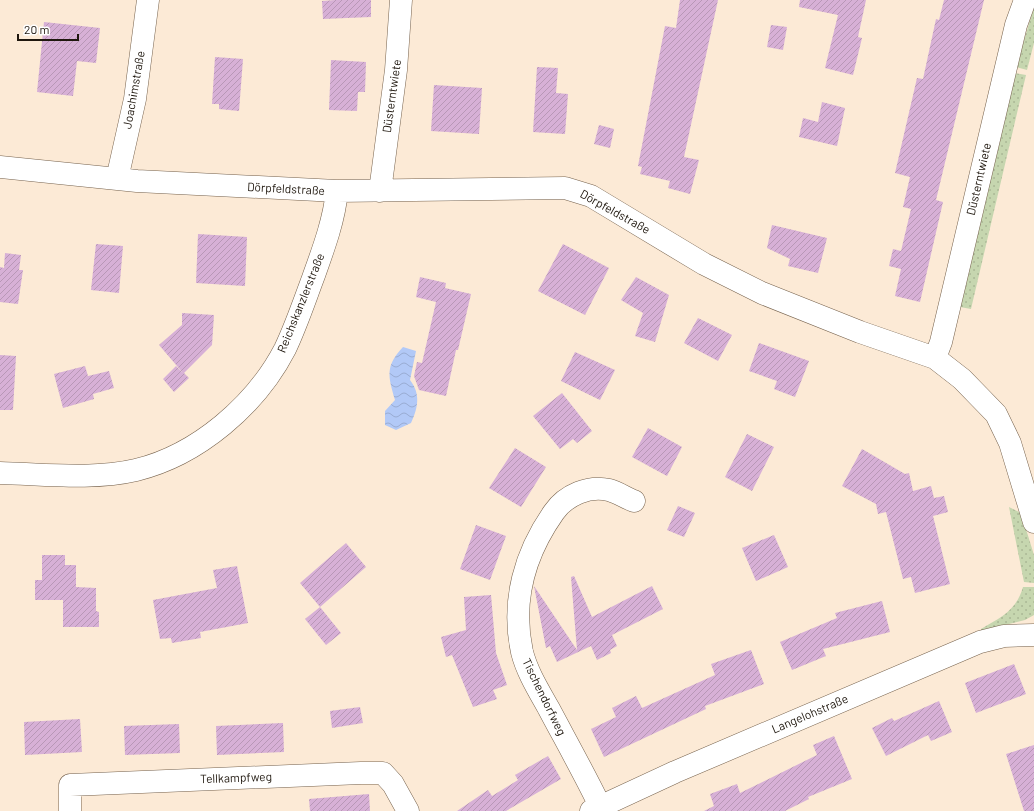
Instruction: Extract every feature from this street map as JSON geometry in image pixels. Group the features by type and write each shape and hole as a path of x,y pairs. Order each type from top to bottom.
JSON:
{"street":[{"name":"Joachimstraße","path":"117,179 135,99 148,0"},
{"name":"Düsterntwiete","path":"380,191 396,70 401,0"},
{"name":"Düsterntwiete","path":"935,358 946,319 1016,25 1025,0"},
{"name":"Dörpfeldstraße","path":"0,167 117,179 337,191 565,188 578,191 591,196 704,264 762,293 860,332 935,358 962,379 996,414 1010,443 1034,522"},
{"name":"Reichskanzlerstraße","path":"0,473 105,474 137,470 173,456 194,445 233,416 259,388 284,349 320,258 336,208 337,191"},
{"name":"Tischendorfweg","path":"595,808 532,679 522,652 518,619 520,589 528,558 540,531 556,508 571,496 592,488 610,490 634,502"},
{"name":"Langelohstraße","path":"595,808 980,642 1004,636 1034,636"},
{"name":"Tellkampfweg","path":"70,811 70,785 383,773 393,784 408,811"}],"green space":[{"path":"1034,7 1034,43 1027,70 1016,67"},
{"path":"1014,73 1026,75 971,309 960,307"},
{"path":"1009,507 1021,513 1034,555 1034,583 1024,582"},
{"path":"1023,587 1034,587 1034,615 1025,620 981,631 981,629 1001,617 1012,608"}],"water":[{"path":"403,347 416,351 410,380 416,391 417,406 411,423 396,430 385,425 385,411 395,400 390,372 393,360"}],"building":[{"path":"371,0 371,17 323,19 322,1"},
{"path":"680,0 718,0 684,157 699,160 690,194 668,188 670,181 640,174 642,167 638,166 665,26 676,28"},
{"path":"800,0 866,0 858,37 862,38 853,75 825,68 838,15 799,7"},
{"path":"944,0 984,0 936,200 943,202 920,302 895,296 901,269 889,266 893,249 901,251 911,209 903,207 910,177 895,173 917,78 923,79 936,19 939,20"},
{"path":"44,22 100,28 96,63 77,61 73,96 37,92"},
{"path":"771,25 787,27 783,50 767,47"},
{"path":"215,57 243,59 239,111 219,109 219,104 212,104"},
{"path":"331,60 366,62 365,92 358,92 357,111 329,110"},
{"path":"537,67 558,68 556,93 568,94 565,134 533,132"},
{"path":"434,85 482,88 479,134 431,131"},
{"path":"822,102 845,108 837,146 799,137 803,118 818,122"},
{"path":"599,125 614,129 610,148 594,144"},
{"path":"772,225 827,238 818,273 788,266 790,259 767,248"},
{"path":"198,234 247,237 245,286 196,283"},
{"path":"96,244 123,246 119,293 91,290"},
{"path":"563,244 609,268 585,315 538,291"},
{"path":"5,253 21,255 19,270 23,270 18,304 0,302 0,267 4,268"},
{"path":"420,277 446,283 445,288 471,294 458,350 456,350 446,396 419,390 414,376 417,362 422,363 436,302 416,297"},
{"path":"636,277 669,295 655,342 635,336 643,313 621,300"},
{"path":"182,313 214,315 212,345 184,373 189,378 174,392 163,379 176,366 183,373 159,345 182,325"},
{"path":"698,318 732,335 718,361 684,343"},
{"path":"759,343 809,361 795,397 774,389 777,381 749,371"},
{"path":"575,352 615,370 600,400 561,381"},
{"path":"0,355 16,356 13,410 0,410"},
{"path":"85,366 88,376 109,371 114,388 93,394 94,399 63,408 54,374"},
{"path":"562,393 592,431 577,443 573,439 560,449 533,416"},
{"path":"648,428 682,447 667,476 632,457"},
{"path":"747,434 774,447 752,491 725,477"},
{"path":"515,448 546,467 521,507 489,488"},
{"path":"862,449 905,474 909,473 913,491 931,486 934,498 944,496 948,512 933,516 950,584 915,593 911,577 903,579 886,512 878,514 876,504 842,486"},
{"path":"678,506 695,513 684,537 667,530"},
{"path":"476,525 506,536 490,580 460,569"},
{"path":"774,535 788,567 756,581 742,548"},
{"path":"346,543 366,567 320,607 300,583"},
{"path":"42,555 65,555 65,565 76,565 76,587 96,588 96,611 99,612 99,627 63,627 63,600 35,600 35,580 42,580"},
{"path":"237,566 248,623 200,632 201,638 172,643 171,638 160,639 153,600 217,588 213,570"},
{"path":"574,576 592,617 652,586 663,609 612,635 617,646 610,650 611,653 597,660 591,646 557,662 550,646 546,648 534,586 577,650 571,577"},
{"path":"491,595 496,653 507,685 493,690 497,699 473,707 452,655 446,657 441,637 466,630 464,597"},
{"path":"882,601 890,632 823,649 826,656 792,670 780,642 837,618 835,613"},
{"path":"320,607 341,633 326,645 305,619"},
{"path":"751,650 764,684 705,706 706,709 604,757 591,729 616,717 612,708 636,696 642,708 715,675 711,664"},
{"path":"1014,664 1026,694 976,713 965,683"},
{"path":"939,701 952,732 931,741 928,735 886,756 872,728 892,718 894,721"},
{"path":"360,707 363,723 332,728 330,711"},
{"path":"80,719 82,752 25,755 24,722"},
{"path":"283,723 284,752 217,755 216,726"},
{"path":"179,724 180,753 125,755 124,726"},
{"path":"834,736 852,779 808,797 809,799 785,811 704,811 714,806 710,794 737,784 740,793 817,755 813,745"},
{"path":"1034,745 1034,811 1024,811 1006,754"},
{"path":"548,756 561,779 506,811 457,811 488,790 492,796 518,780 515,775"},
{"path":"369,794 370,811 310,811 309,799"}]}
